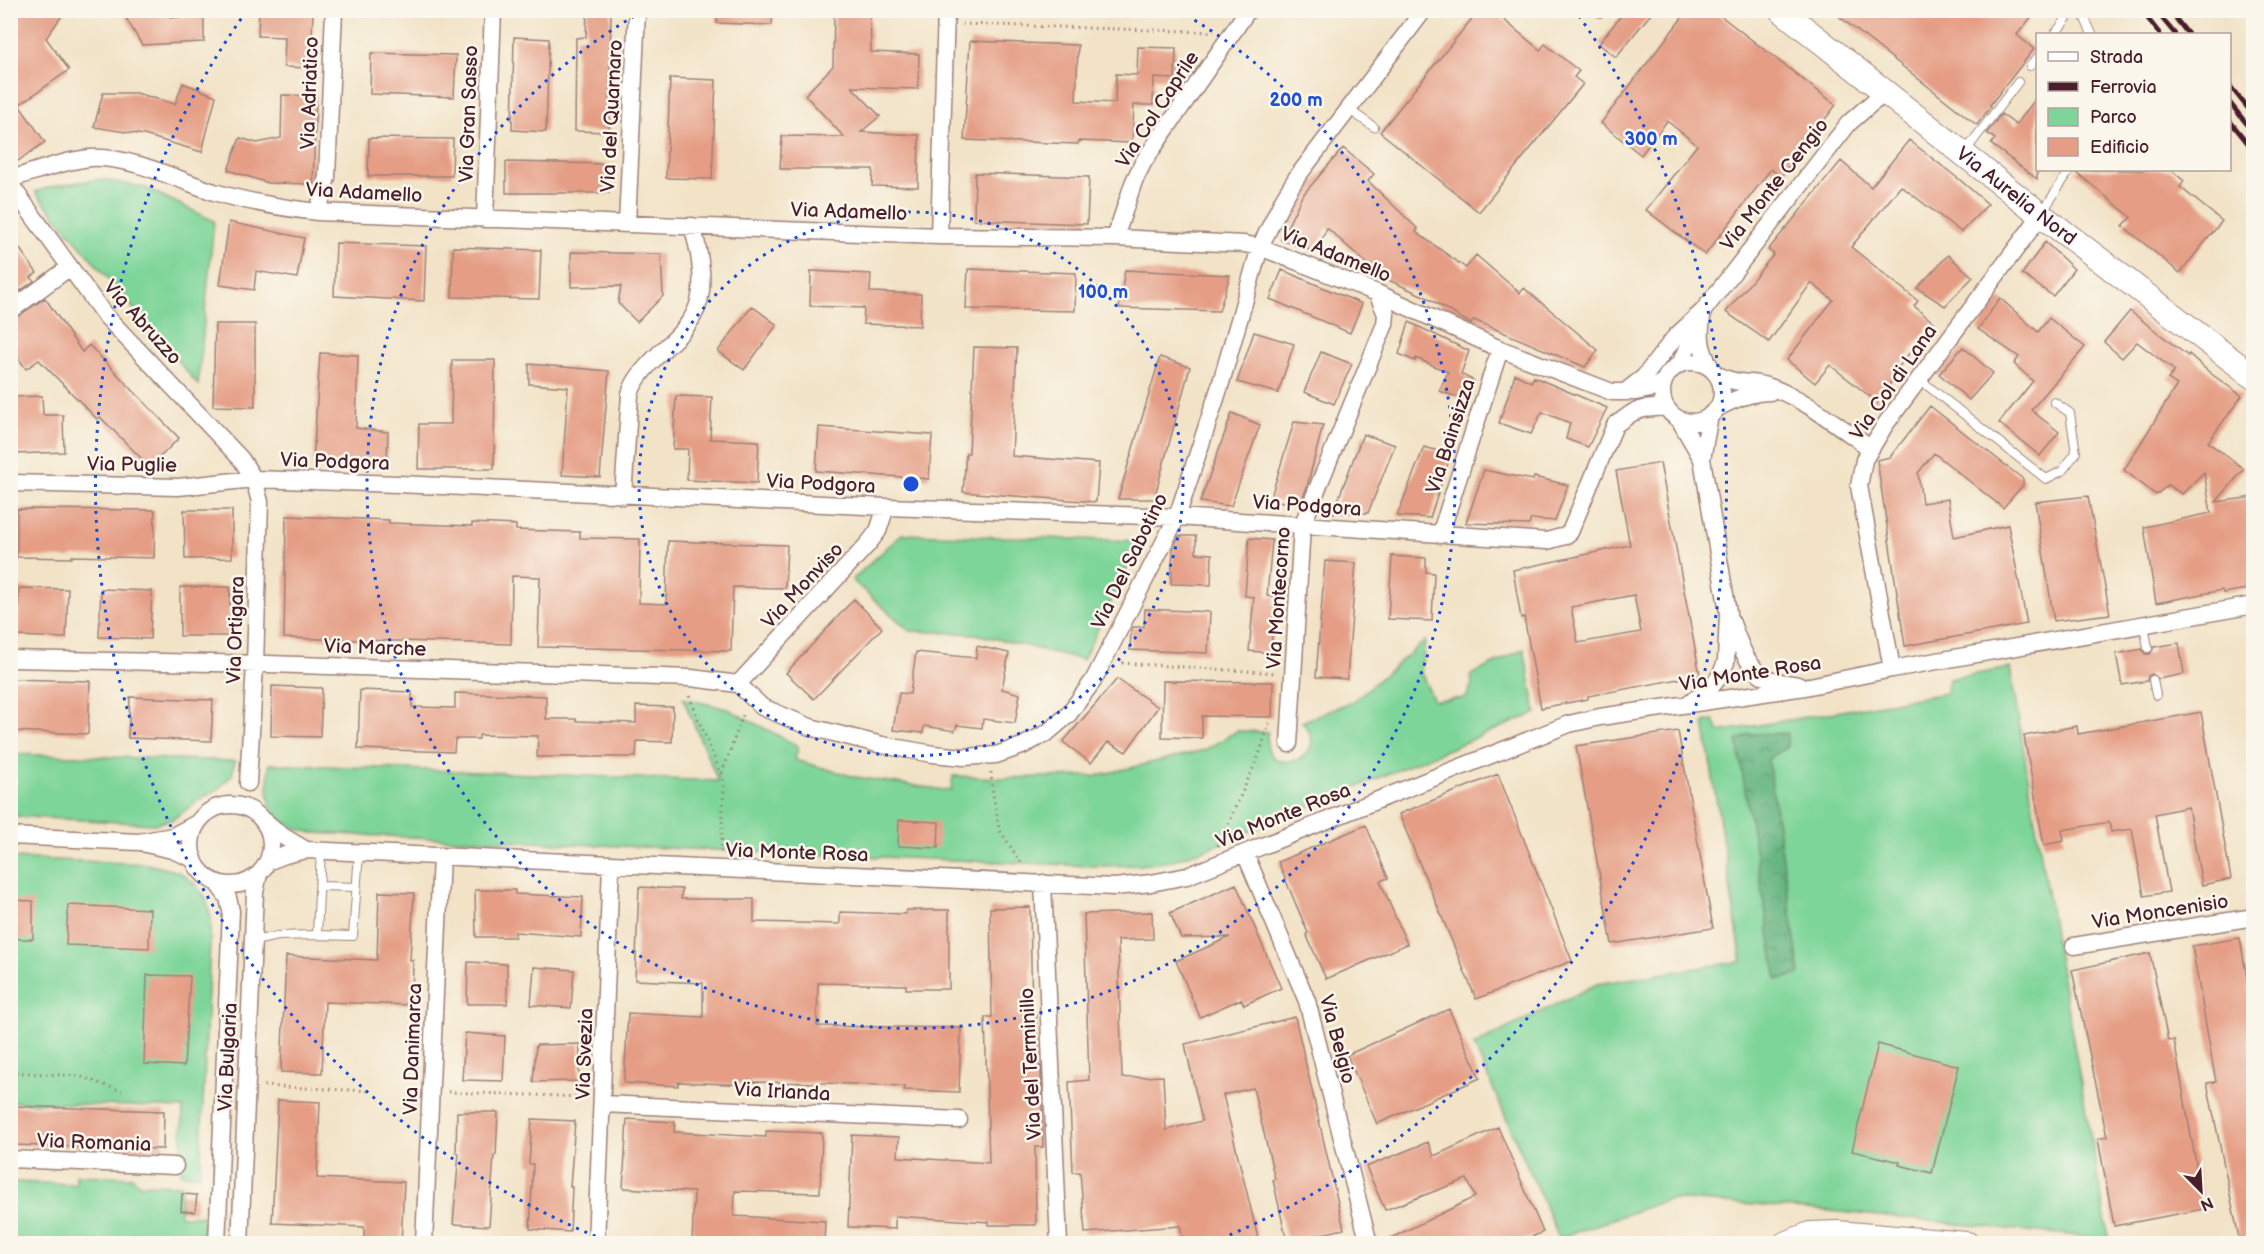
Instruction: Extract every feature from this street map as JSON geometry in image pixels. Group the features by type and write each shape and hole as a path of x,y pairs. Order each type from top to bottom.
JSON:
{"main road":[{"name":"Via Aurelia Nord","path":"1781,10 2041,215 2253,377"},
{"path":"1785,1244 1810,1234 1837,1233 1967,1244"}],"street":[{"name":"Via Adriatico","path":"318,212 327,177 334,10"},
{"name":"Via Gran Sasso","path":"485,219 493,10"},
{"name":"Via del Quarnaro","path":"627,224 637,10"},
{"name":"Via Col Caprile","path":"1115,238 1134,181 1144,161 1248,10"},
{"name":"Via Del Sabotino","path":"738,684 762,707 810,727 882,745 963,757 996,755 1022,746 1047,733 1068,715 1093,681 1177,517 1220,386 1260,246 1284,198 1297,177 1424,10"},
{"path":"939,236 946,17"},
{"name":"Via Monte Cengio","path":"1618,392 1638,384 1675,337 1703,311 1849,123 1873,102 1888,93"},
{"name":"Via Adamello","path":"10,179 62,163 92,158 122,160 217,193 275,206 318,212 939,236 1115,238 1244,244 1260,246 1377,293 1500,349 1618,392 1651,389 1664,381"},
{"name":"Via Abruzzo","path":"10,184 103,313 241,459 254,479"},
{"name":"Via Col di Lana","path":"1892,669 1859,486 1864,460 1919,379 2041,215"},
{"path":"623,496 630,394 633,385 647,366 688,324 700,303 700,258 692,226"},
{"path":"10,310 70,267"},
{"name":"Via Montecorno","path":"1289,744 1302,526 1385,324 1386,314 1377,293"},
{"name":"Via Monte Cengio","path":"1680,364 1703,311"},
{"path":"1702,459 1713,412 1722,392 1720,382 1705,358 1699,336 1703,311"},
{"name":"Via Bainsizza","path":"1440,535 1500,349"},
{"path":"1684,706 1707,692 1720,676 1726,662 1728,647 1728,612 1702,459 1678,419 1666,407 1662,394 1664,381 1668,374 1680,364 1696,362 1738,383 1769,386 1795,398 1870,448"},
{"path":"1616,425 1620,411 1618,392"},
{"path":"1678,419 1695,421 1729,402 1759,392 1783,393"},
{"path":"1616,425 1624,417 1638,411 1666,407"},
{"name":"Via Podgora","path":"254,479 886,507 1177,517 1547,541 1565,537 1570,532 1616,425"},
{"name":"Via Puglie","path":"10,483 178,487 254,479"},
{"name":"Via Ortigara","path":"254,479 260,502 255,665 248,783 260,817"},
{"name":"Via Monviso","path":"738,684 868,544 878,531 886,507"},
{"name":"Via Monte Rosa","path":"217,882 228,885 239,884 285,855 314,851 1115,887 1151,884 1187,876 1569,724 1600,717 1805,687 1892,669 2253,605"},
{"path":"1728,612 1746,657 1755,670 1766,678 1805,687"},
{"name":"Via Marche","path":"10,659 691,678 738,684"},
{"path":"139,842 173,836 238,796 248,783"},
{"name":"Via Monte Rosa","path":"223,805 247,807 284,837 314,851"},
{"path":"260,817 269,830 271,840 263,868"},
{"path":"197,823 191,841 194,859 207,877 217,882"},
{"path":"10,836 139,842 172,850 194,859"},
{"name":"Via Belgio","path":"1245,853 1307,1000 1369,1244"},
{"name":"Via Danimarca","path":"424,1244 441,856"},
{"name":"Via Svezia","path":"596,1244 611,865"},
{"name":"Via Bulgaria","path":"240,1244 255,892 263,868"},
{"name":"Via Bulgaria","path":"217,882 228,898 231,911 217,1244"},
{"name":"Via del Terminillo","path":"1043,883 1059,1244"},
{"name":"Via Moncenisio","path":"2074,946 2253,917"},
{"name":"Via Irlanda","path":"603,1101 959,1120"},
{"name":"Via Romania","path":"10,1160 175,1166"}],"lane":[{"path":"2056,33 2073,10"},
{"path":"2081,10 2092,33"},
{"path":"2030,66 2036,58"},
{"path":"1964,153 2018,82"},
{"path":"1348,109 1374,127"},
{"path":"2041,215 2069,171"},
{"path":"1919,379 2046,479 2062,471 2076,453 2070,413 2054,402"},
{"path":"2144,625 2148,648"},
{"path":"2153,680 2156,696"},
{"path":"314,851 320,886 317,935"},
{"path":"254,941 278,936 353,936 359,853"},
{"path":"320,886 356,887"}],"path":[{"path":"946,17 1233,33"},
{"path":"1103,662 1294,674"},
{"path":"689,696 724,782 721,854"},
{"path":"721,775 743,715"},
{"path":"1218,847 1259,755 1269,724 1290,724"},
{"path":"991,770 999,829 1024,867"},
{"path":"10,1072 79,1076 122,1091"},
{"path":"247,1085 370,1090"},
{"path":"431,1092 603,1101"}],"green space":[{"path":"101,179 146,188 214,221 198,385 35,192 54,186"},
{"path":"902,534 1140,541 1083,660 976,634 910,631 852,580"},
{"path":"1425,641 1421,673 1434,701 1466,698 1472,684 1471,675 1524,649 1536,713 1204,850 1167,862 1093,866 313,833 286,824 278,818 273,811 268,792 269,764 718,781 683,698 728,709 798,746 795,760 855,777 951,791 953,776 1002,778 1096,776 1205,750 1237,731 1268,732 1268,748 1274,757 1284,761 1295,760 1305,755 1311,747 1311,735 1302,722 1353,701"},
{"path":"2010,668 2054,934 2109,1239 1820,1210 1670,1199 1559,1238 1474,1045 1597,984 1742,961 1704,722 1714,720 1719,732 1946,693 1949,679"},
{"path":"1787,733 1787,747 1768,759 1800,974 1777,980 1737,741 1750,734"},
{"path":"10,754 235,761 232,775 216,791 205,796 173,819 155,824 11,816"},
{"path":"11,858 147,864 179,872 195,884 206,898 211,918 200,1175 181,1174 183,1108 11,1102"},
{"path":"76,1175 132,1177 139,1184 181,1185 180,1216 203,1216 202,1243 11,1243 11,1182 76,1184"}],"building":[{"path":"21,10 66,10 46,38 69,70 19,105 45,142 18,161 10,151 10,23"},
{"path":"121,10 165,10 171,18 204,15 204,42 142,45"},
{"path":"259,10 313,10 311,68 284,67 285,37 258,36"},
{"path":"587,10 611,10 609,132 575,131 576,38 586,37"},
{"path":"717,10 773,10 772,25 717,23"},
{"path":"834,10 870,10 871,52 919,54 918,89 852,87 880,116 861,132 919,135 918,187 872,186 873,169 780,169 782,136 844,137 805,95 833,66"},
{"path":"1479,10 1492,10 1540,50 1545,44 1579,71 1574,77 1583,84 1479,212 1380,132"},
{"path":"1625,10 1654,10 1616,57 1599,44"},
{"path":"1688,10 1713,10 1836,105 1781,177 1771,169 1705,255 1646,210 1697,145 1667,121 1641,155 1601,123"},
{"path":"1831,10 2037,10 2017,35 2034,49 1977,125"},
{"path":"514,37 549,39 546,132 512,130"},
{"path":"970,41 1078,45 1076,101 1115,103 1116,74 1137,75 1138,47 1176,48 1175,79 1154,78 1153,105 1134,105 1132,143 1079,141 1078,144 964,140"},
{"path":"371,53 456,55 454,97 370,94"},
{"path":"670,78 716,80 712,179 666,178"},
{"path":"183,83 216,96 202,152 144,135 94,127 103,93 136,93 175,104"},
{"path":"282,95 316,96 313,184 268,183 228,170 240,138 257,143 281,138"},
{"path":"2036,98 2037,179 1991,144 1995,139 1987,133 2001,114 2016,125"},
{"path":"369,138 453,139 452,176 368,176"},
{"path":"1909,140 1988,204 1961,232 1901,186 1851,247 1918,301 1914,306 1933,322 1898,368 1900,369 1877,402 1830,365 1815,383 1787,360 1833,300 1811,283 1769,342 1726,312 1774,254 1768,250 1841,161 1871,187"},
{"path":"1343,148 1374,174 1368,181 1418,229 1416,232 1466,268 1476,255 1520,293 1524,288 1598,350 1585,367 1474,320 1471,324 1426,297 1382,277 1327,228 1316,252 1281,240 1302,196"},
{"path":"506,162 609,164 609,193 506,193"},
{"path":"2172,171 2184,181 2180,187 2222,221 2180,273 2123,226 2131,217 2076,172"},
{"path":"975,173 1089,177 1087,224 974,220"},
{"path":"229,222 304,238 297,278 256,271 254,290 220,285"},
{"path":"10,235 37,273 31,277 34,281 10,298"},
{"path":"2045,242 2074,269 2053,296 2022,274"},
{"path":"336,243 426,246 424,301 334,296"},
{"path":"453,247 541,250 539,299 452,297"},
{"path":"571,252 661,254 663,296 637,322 618,303 621,286 571,287"},
{"path":"1948,255 1973,277 1945,306 1917,288"},
{"path":"968,269 1076,273 1075,311 966,309"},
{"path":"1125,270 1230,275 1219,311 1119,308"},
{"path":"1282,270 1362,304 1350,333 1270,299"},
{"path":"811,271 871,274 870,292 921,294 920,326 863,324 864,308 810,306"},
{"path":"45,298 82,352 89,345 179,438 150,467 100,417 97,419 39,360 26,369 10,346 10,321"},
{"path":"2000,298 2038,332 2049,318 2085,347 2031,410 2059,432 2040,456 1999,423 2033,381 2014,364 2019,357 1978,329"},
{"path":"752,306 777,325 744,370 718,351"},
{"path":"2130,311 2242,396 2208,442 2244,469 2216,502 2253,497 2253,588 2223,593 2222,590 2156,603 2144,527 2211,513 2204,472 2182,494 2168,485 2156,495 2124,470 2177,385 2168,379 2175,371 2137,342 2122,358 2104,342"},
{"path":"1409,322 1469,351 1461,374 1474,381 1466,400 1439,391 1448,372 1416,358 1415,361 1399,354"},
{"path":"215,324 255,324 255,407 213,406"},
{"path":"1254,332 1294,344 1278,393 1237,382"},
{"path":"974,347 1017,348 1012,456 1099,463 1096,502 963,492 966,453 969,453"},
{"path":"1963,347 1993,373 1969,400 1939,374"},
{"path":"1321,352 1352,364 1334,404 1304,392"},
{"path":"320,353 358,355 356,428 388,432 387,465 313,463"},
{"path":"1160,357 1190,367 1154,499 1118,499"},
{"path":"452,360 495,360 494,469 418,469 419,424 451,424"},
{"path":"529,364 609,371 600,477 562,475 568,387 529,384"},
{"path":"1515,374 1531,382 1534,377 1607,408 1588,447 1566,439 1570,423 1542,412 1531,434 1499,423"},
{"path":"42,396 43,415 63,415 64,452 15,454 13,397"},
{"path":"676,396 712,397 710,439 759,441 757,483 687,480 688,449 673,449"},
{"path":"1930,406 2023,479 2023,485 2003,508 1934,453 1918,473 1922,503 1948,499 1954,537 2008,525 2027,624 1905,646 1877,460 1890,457"},
{"path":"1232,413 1260,425 1231,506 1200,502"},
{"path":"1294,422 1323,425 1307,487 1300,504 1270,500"},
{"path":"819,427 932,435 929,479 816,471"},
{"path":"1363,434 1395,445 1368,513 1333,513"},
{"path":"1424,447 1451,454 1430,518 1397,516"},
{"path":"1660,463 1700,675 1588,696 1588,699 1541,708 1513,570 1630,545 1616,471","holes":["1634,595 1641,632 1578,643 1571,607"]},
{"path":"1484,470 1533,480 1534,477 1568,485 1555,521 1531,519 1529,525 1466,523"},
{"path":"2088,496 2110,614 2054,621 2035,502"},
{"path":"17,509 155,510 154,558 17,557"},
{"path":"184,510 232,510 232,558 185,559"},
{"path":"286,516 389,520 389,523 516,525 516,530 580,532 580,538 640,539 639,603 666,604 668,541 787,545 785,588 733,587 731,651 538,647 540,577 512,576 511,644 284,638"},
{"path":"1179,536 1196,536 1196,553 1212,554 1211,585 1171,584 1173,549"},
{"path":"1249,538 1272,540 1267,596 1275,597 1271,653 1249,651 1254,597 1245,596"},
{"path":"1392,556 1426,558 1426,572 1434,573 1432,621 1388,619"},
{"path":"1325,561 1356,563 1347,679 1316,677"},
{"path":"180,587 230,587 230,636 180,636"},
{"path":"19,588 68,589 66,638 18,636"},
{"path":"101,589 152,591 150,639 99,637"},
{"path":"854,599 882,628 814,699 786,673"},
{"path":"1145,609 1210,612 1208,653 1130,650 1131,631 1133,627 1144,627"},
{"path":"2179,643 2184,674 2159,679 2152,674 2148,676 2147,681 2122,685 2116,654 2142,649 2145,654 2150,654 2154,647"},
{"path":"977,646 1009,653 1002,689 1020,694 1015,723 983,719 982,728 957,725 955,731 924,726 923,733 893,730 899,693 910,694 916,652 976,658"},
{"path":"10,679 90,681 88,734 10,731"},
{"path":"1117,679 1158,707 1126,752 1108,742 1091,763 1063,742"},
{"path":"1163,681 1273,682 1272,717 1202,716 1202,738 1162,737"},
{"path":"272,686 322,688 320,737 271,736"},
{"path":"360,690 412,692 412,707 455,708 455,693 546,696 546,719 576,719 576,721 636,723 636,706 673,707 672,742 637,741 636,757 537,757 538,736 479,735 479,739 455,739 454,752 358,749"},
{"path":"130,697 213,700 211,741 128,738"},
{"path":"2201,712 2231,879 2202,885 2188,807 2155,814 2169,892 2144,896 2132,829 2111,832 2109,822 2062,830 2064,841 2044,845 2024,736 2077,726 2078,734"},
{"path":"1678,731 1713,928 1612,944 1576,746"},
{"path":"1498,774 1572,961 1476,999 1399,814"},
{"path":"899,820 939,822 938,848 898,846"},
{"path":"1366,825 1388,878 1380,881 1407,944 1326,979 1278,862"},
{"path":"1236,884 1281,988 1244,1005 1241,999 1200,1017 1176,961 1230,937 1181,938 1170,913"},
{"path":"639,887 682,889 681,899 754,899 754,922 840,924 840,912 906,914 906,910 949,910 949,989 906,989 906,985 818,983 817,1026 961,1028 959,1092 904,1090 904,1086 824,1083 750,1082 749,1085 678,1082 678,1086 624,1083 628,1013 703,1017 703,983 635,980"},
{"path":"475,890 515,890 515,894 583,897 581,937 515,932 515,937 476,937"},
{"path":"379,892 414,893 410,960 413,960 412,1005 325,1002 322,1073 281,1072 286,956 377,960"},
{"path":"10,900 33,901 33,939 10,939"},
{"path":"68,905 150,909 149,948 66,945"},
{"path":"1030,907 1032,1015 1036,1015 1038,1066 1041,1066 1043,1147 1035,1147 1036,1225 989,1225 989,1222 895,1216 895,1229 848,1227 852,1135 899,1137 898,1157 989,1163 985,1017 992,1017 990,908"},
{"path":"1152,912 1153,939 1118,940 1122,1078 1163,1076 1166,1130 1202,1121 1185,1044 1295,1017 1344,1229 1287,1242 1273,1180 1275,1179 1253,1088 1223,1095 1258,1238 1233,1244 1184,1244 1180,1226 1085,1233 1080,1172 1073,1172 1069,1082 1089,1080 1084,914"},
{"path":"2240,938 2253,1014 2253,1243 2240,1243 2207,1083 2216,1082 2192,946"},
{"path":"2150,953 2168,1041 2174,1040 2204,1209 2114,1226 2098,1139 2107,1137 2072,970"},
{"path":"468,962 507,964 507,1004 467,1004"},
{"path":"534,967 574,970 571,1008 531,1005"},
{"path":"147,975 190,976 184,1066 144,1064"},
{"path":"1449,1009 1480,1078 1377,1124 1347,1055"},
{"path":"465,1033 505,1036 503,1081 462,1080"},
{"path":"580,1044 579,1081 533,1082 536,1045"},
{"path":"1878,1044 1959,1066 1932,1173 1899,1165 1900,1162 1852,1151"},
{"path":"278,1100 320,1102 317,1178 404,1182 401,1244 364,1244 364,1227 272,1223"},
{"path":"10,1106 164,1111 163,1149 10,1145"},
{"path":"457,1112 498,1112 489,1226 453,1224 459,1153 456,1153"},
{"path":"532,1119 575,1121 570,1187 572,1187 570,1232 530,1229 533,1164 529,1164"},
{"path":"627,1119 675,1122 674,1132 766,1137 766,1131 822,1133 820,1193 735,1191 734,1216 825,1221 824,1244 692,1244 694,1192 623,1188"},
{"path":"1498,1127 1543,1232 1515,1244 1379,1244 1475,1197 1467,1179 1385,1210 1366,1167 1428,1142 1434,1156"},
{"path":"182,1194 197,1195 195,1212 181,1211"}],"railway":[{"path":"2141,10 2159,33"},
{"path":"2155,10 2174,33"},
{"path":"2169,10 2187,33"},
{"path":"2231,87 2254,116"},
{"path":"2231,104 2254,133"},
{"path":"2231,122 2254,151"}]}
